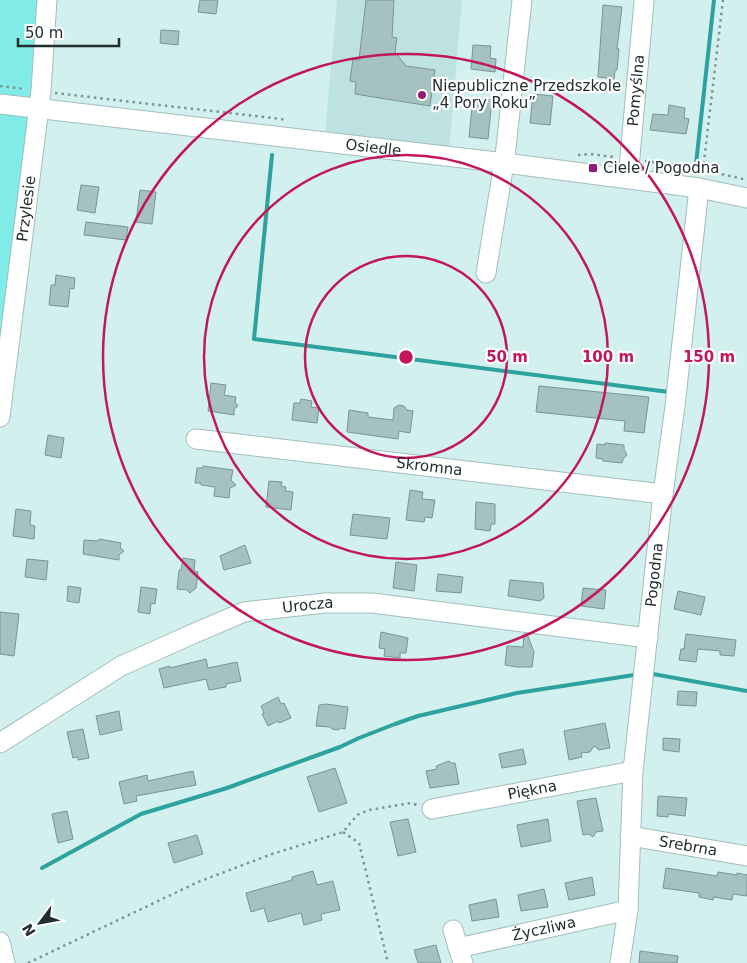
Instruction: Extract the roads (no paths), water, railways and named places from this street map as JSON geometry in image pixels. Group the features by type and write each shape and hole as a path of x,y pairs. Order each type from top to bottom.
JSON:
{"street":[{"name":"Przylesie","path":"0,417 39,107 47,0"},
{"path":"486,273 505,163 522,0"},
{"name":"Pomyślna","path":"628,178 644,2"},
{"name":"Osiedle","path":"0,104 39,107 628,178 699,188 747,198"},
{"name":"Pogodna","path":"620,963 628,910 633,771 699,188"},
{"name":"Skromna","path":"196,439 663,494"},
{"name":"Urocza","path":"0,743 121,666 244,612 325,603 372,603 648,638"},
{"name":"Piękna","path":"432,809 633,771"},
{"name":"Srebrna","path":"630,836 747,856"},
{"name":"Życzliwa","path":"458,947 628,910"},
{"path":"0,942 5,963"}],"waterway":[{"path":"696,164 714,0"},
{"path":"272,155 254,339 669,392"},
{"path":"653,674 747,691"},
{"path":"42,868 141,814 227,788 418,716 517,693 634,675"}],"place":[{"name":"Niepubliczne Przedszkole „4 Pory Roku”","path":"422,95"},
{"name":"Ciele / Pogodna","path":"593,168"}]}
